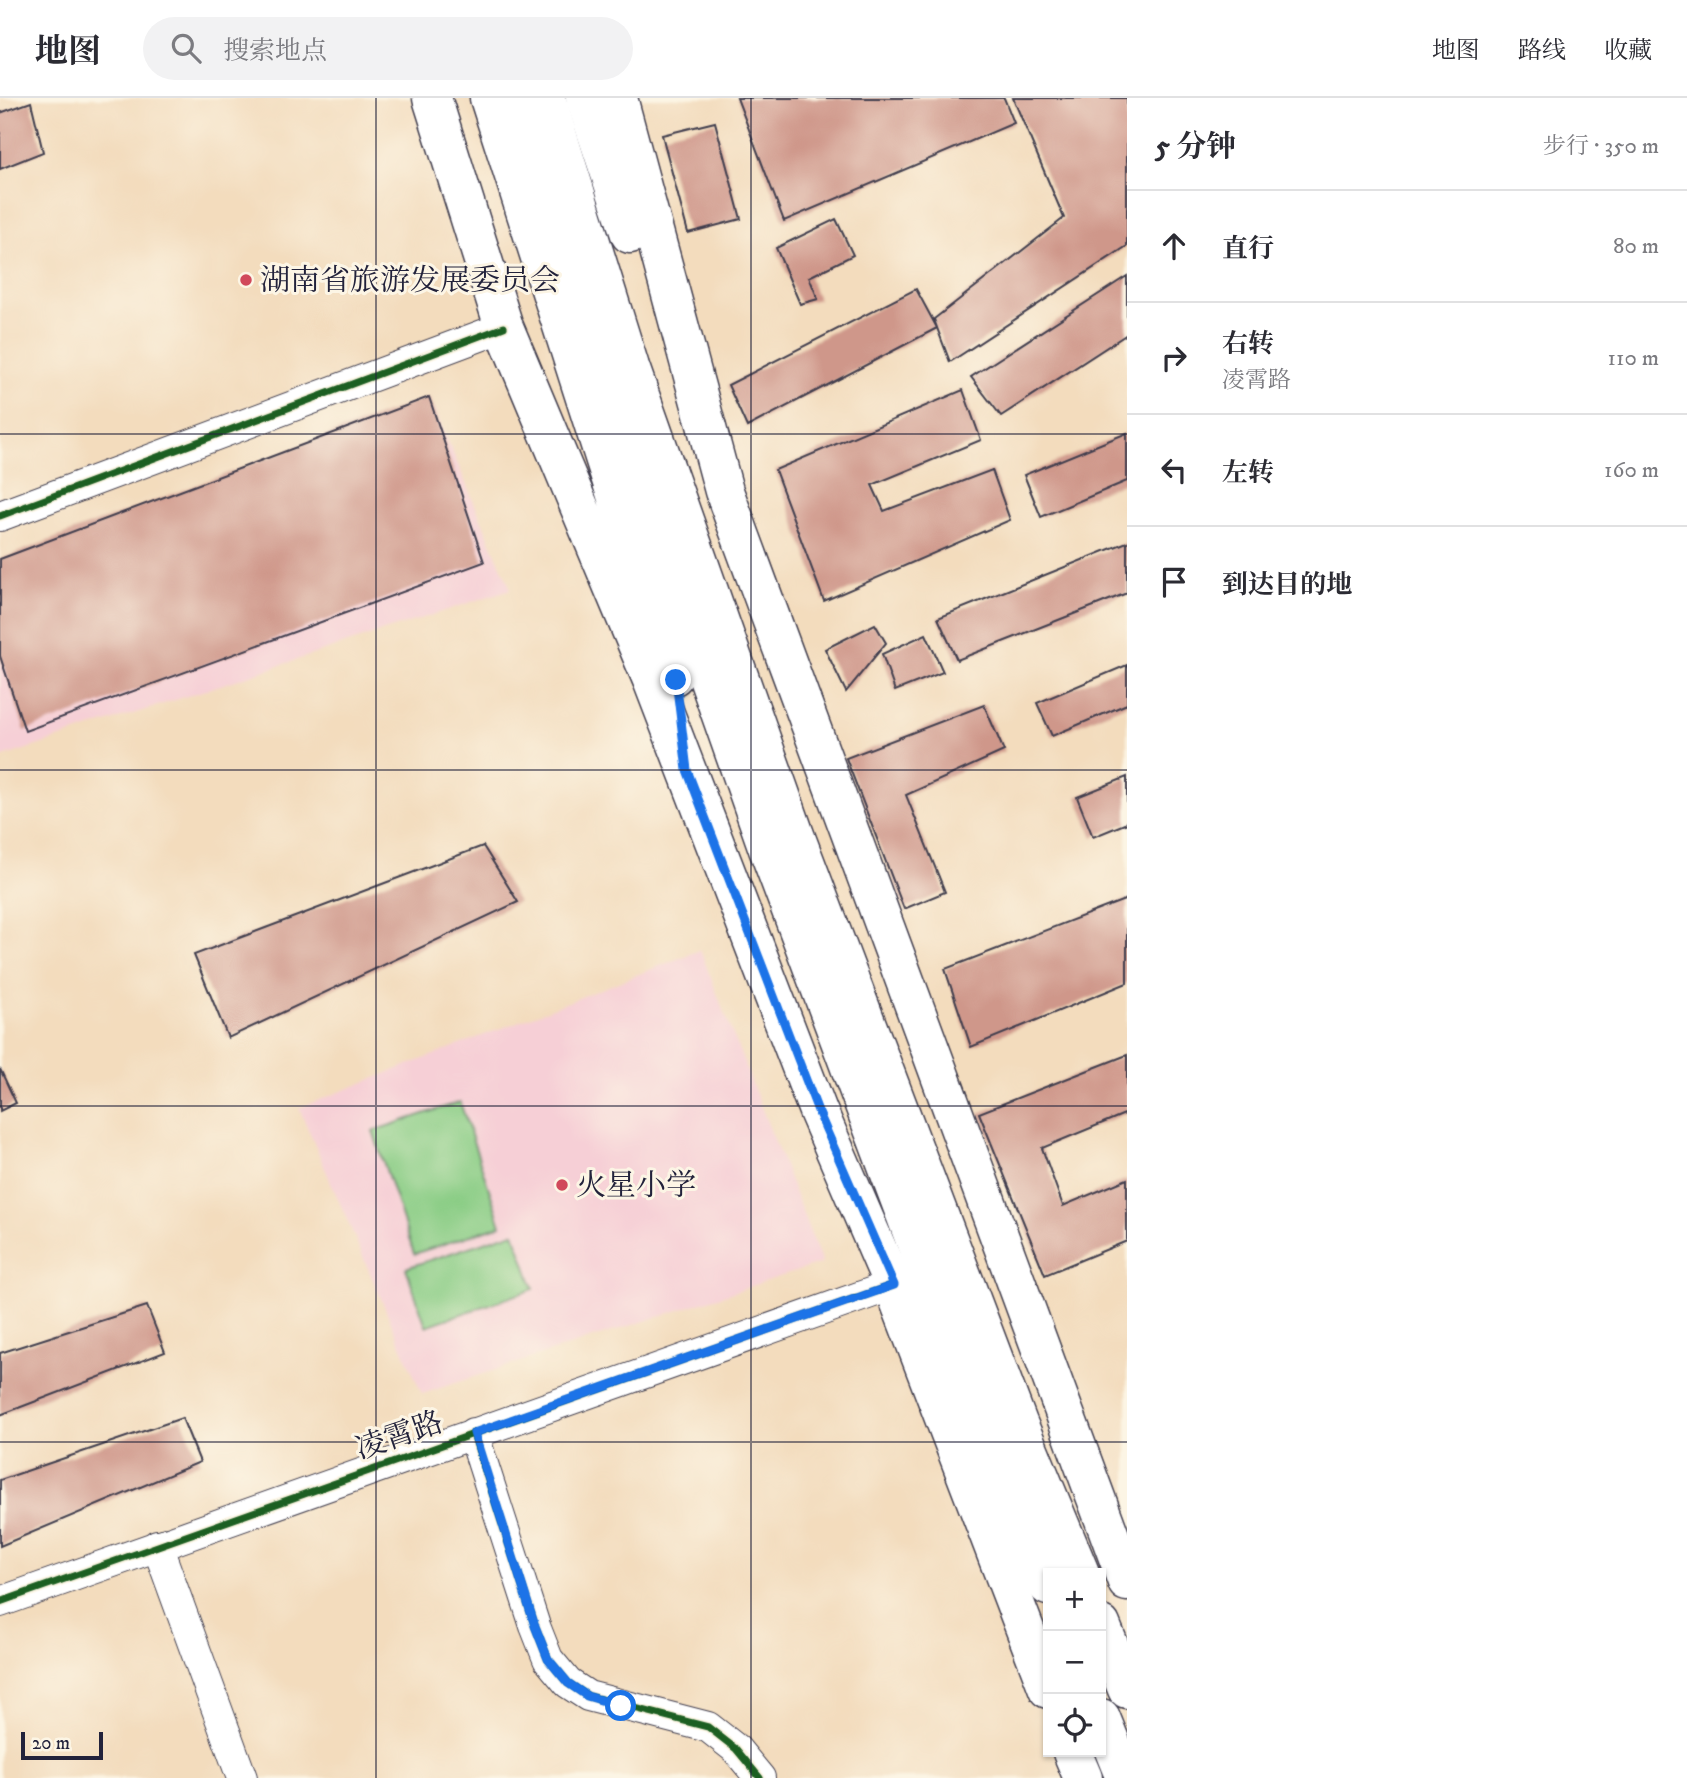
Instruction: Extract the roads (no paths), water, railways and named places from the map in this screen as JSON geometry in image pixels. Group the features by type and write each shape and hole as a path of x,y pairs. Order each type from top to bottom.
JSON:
{"main road":[{"path":"432,98 504,327 652,680 818,1111 894,1285 1043,1676"},
{"path":"453,98 652,680"},
{"path":"489,98 676,680 687,770"},
{"path":"514,98 603,379 768,849 991,1443 1043,1573"},
{"path":"546,98 631,367 794,835 1018,1423 1078,1568"},
{"path":"585,98 647,287 674,313"},
{"path":"618,98 724,491 1127,1582"},
{"path":"1103,1631 1127,1689"},
{"path":"1106,1730 1125,1778"},
{"path":"1074,1757 1083,1778"}],"street":[{"path":"0,516 504,327"},
{"name":"凌霄路","path":"0,1602 894,1285"},
{"path":"474,1433 548,1659 568,1683 587,1696 708,1727 736,1749 760,1778"},
{"path":"157,1545 242,1778"}],"place":[{"name":"湖南省旅游发展委员会","path":"246,280"},
{"name":"火星小学","path":"562,1185"}]}
